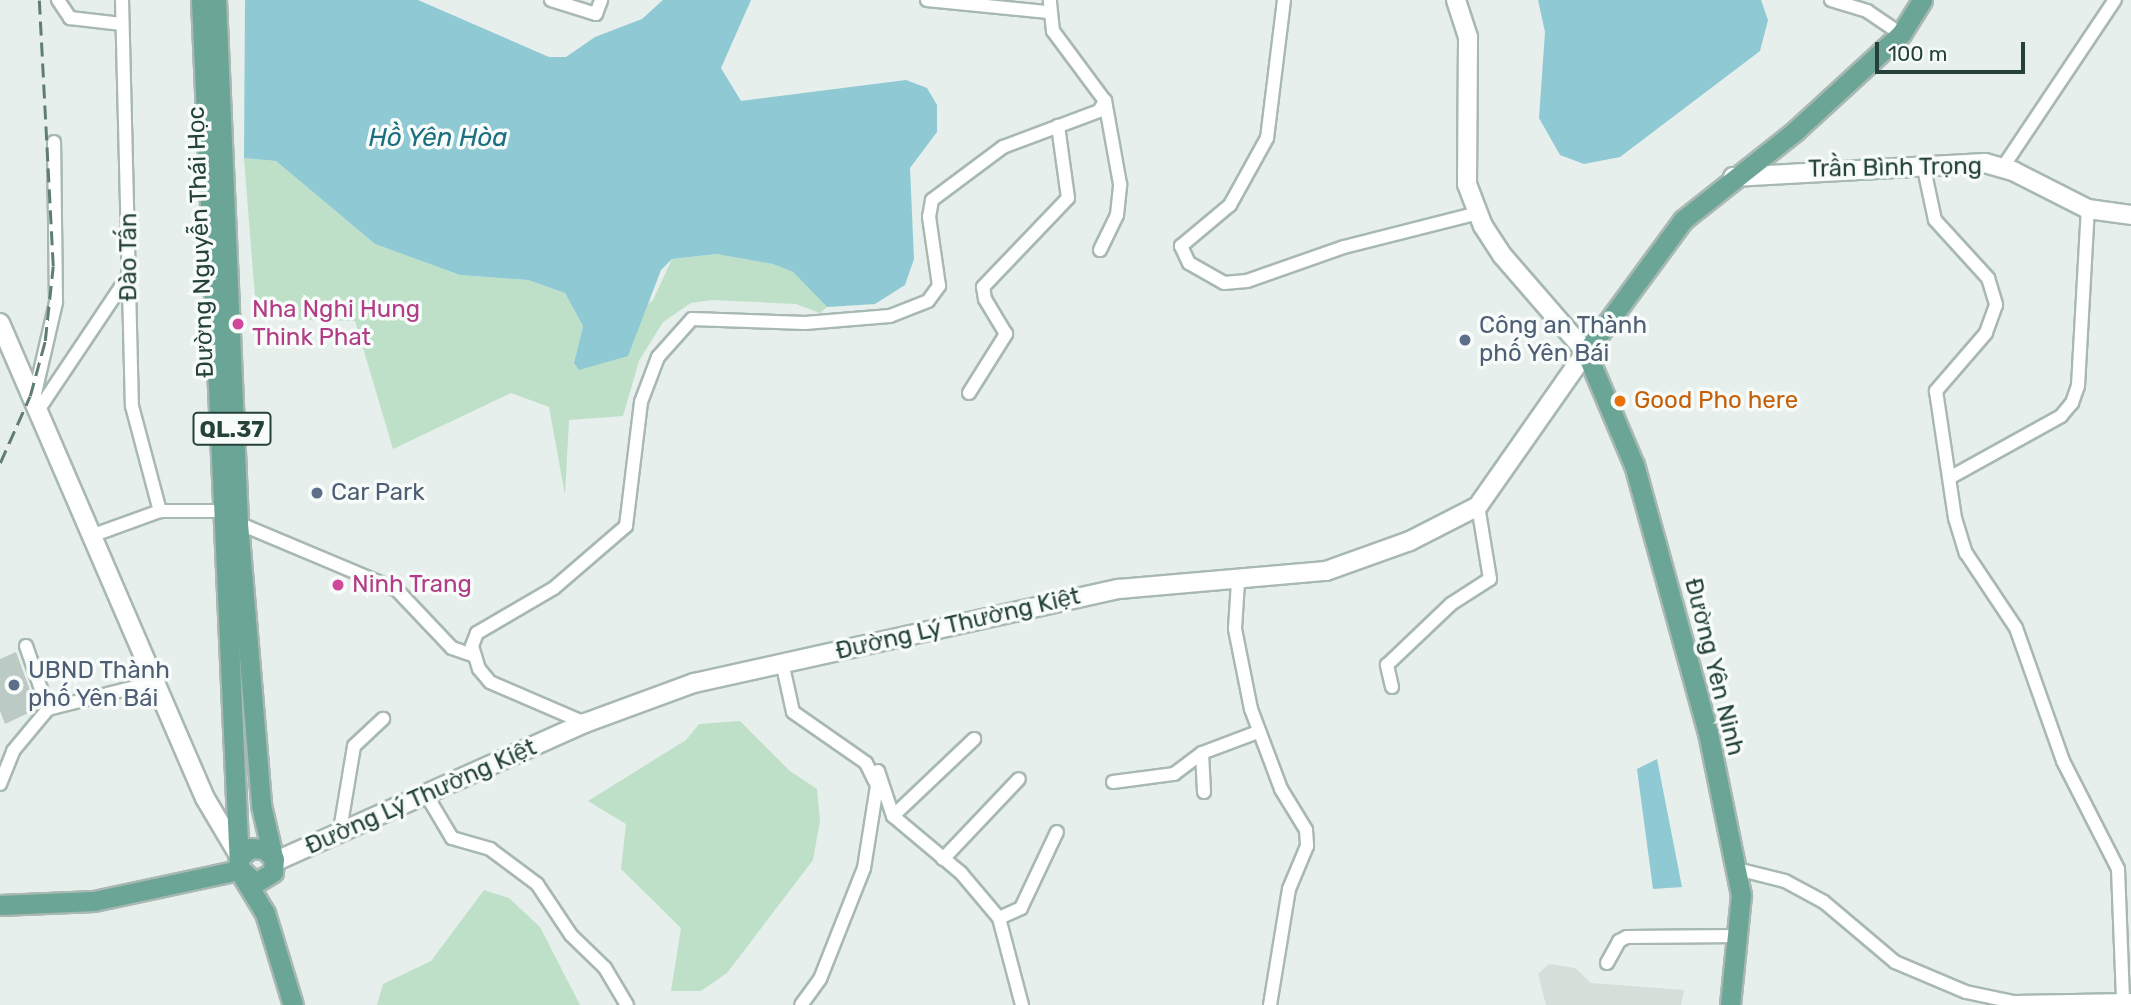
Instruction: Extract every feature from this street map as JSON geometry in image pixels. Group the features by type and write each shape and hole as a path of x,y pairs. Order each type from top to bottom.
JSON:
{"main road":[{"name":"Đường Nguyễn Thái Học","path":"201,0 230,517 261,805 273,864"},
{"name":"Đường Nguyễn Thái Học","path":"216,0 240,868"},
{"path":"1455,0 1468,37 1467,184 1478,213 1529,289 1586,352 1683,220 1794,132 1902,34 1922,0"},
{"name":"Trần Bình Trọng","path":"1734,177 1923,164 2003,167 2088,209 2131,215"},
{"path":"0,323 214,816 240,868 258,883 273,864 256,847 240,868 94,901 0,905"},
{"name":"Đường Lý Thường Kiệt","path":"273,864 585,723 694,682 1119,589 1238,582 1326,571 1442,528 1478,506 1586,352"},
{"name":"Đường Yên Ninh","path":"1586,352 1634,465 1695,677 1737,869 1738,936 1730,1005"},
{"name":"QL.37","path":"265,913 273,864"},
{"name":"QL.37","path":"240,868 265,913 293,1005"}],"street":[{"path":"58,0 70,18 122,24"},
{"name":"Đào Tấn","path":"122,0 132,406 160,511"},
{"path":"551,0 596,14 601,0"},
{"path":"927,0 1049,6 1053,31 1105,101 1120,184 1117,215 1100,250"},
{"path":"1284,0 1268,138 1230,205 1181,246 1189,263 1236,283 1343,247 1478,213"},
{"path":"1831,0 1867,12 1902,34"},
{"path":"2003,167 2115,0"},
{"path":"585,723 490,682 475,656 477,633 554,588 626,526 641,402 658,357 677,331 704,317 805,323 890,316 919,308 939,286 929,217 932,200 1003,147 1099,111 1105,101"},
{"path":"969,393 1006,334 985,299 984,287 1068,198 1058,126"},
{"path":"35,407 56,302 54,142"},
{"path":"1737,869 1785,881 1824,902 1895,962 1966,992 2014,1002 2127,1000 2124,916 2113,856 2063,761 2016,628 1966,553 1936,391 1986,333 1996,305 1988,278 1935,220 1923,164"},
{"path":"1951,477 2061,416 2072,403 2078,386 2088,209"},
{"path":"35,407 128,276"},
{"path":"1392,687 1387,665 1451,604 1490,579 1478,506"},
{"path":"91,536 160,511 230,517 397,590 452,648 475,656"},
{"path":"1238,582 1238,652 1258,732 1280,789 1306,830 1307,846 1289,889 1270,1005"},
{"path":"26,646 48,709"},
{"path":"782,662 793,712 871,768 886,784 893,816 983,895 999,918 1022,1005"},
{"path":"0,784 13,751 48,709 155,682"},
{"path":"339,836 354,746 383,719"},
{"path":"1113,782 1174,774 1202,753 1258,732"},
{"path":"893,816 974,739"},
{"path":"1202,753 1204,792"},
{"path":"801,1005 820,979 867,858 877,786 871,768"},
{"path":"943,859 1019,779"},
{"path":"427,796 452,838 490,849 537,884 571,935 604,968 627,1005"},
{"path":"999,918 1021,908 1057,832"},
{"path":"1607,963 1612,949 1627,937 1738,936"}],"shaded area":[{"path":"1549,964 1575,968 1591,983 1684,990 1681,1005 1546,1005 1538,974"}],"green space":[{"path":"244,158 276,161 375,244 460,275 528,280 565,293 583,326 574,363 653,300 672,259 716,254 773,264 793,272 827,307 820,313 796,304 712,300 691,303 663,322 639,361 623,416 569,420 565,495 549,407 511,393 393,449 355,321 302,320 256,310"},
{"path":"740,721 790,771 817,789 820,821 813,860 727,973 701,991 671,991 681,928 621,869 626,824 588,801 686,740 699,724"},
{"path":"484,890 509,898 540,927 580,1005 377,1005 383,984 431,961"}],"water":[{"name":"Hồ Yên Hòa","path":"245,0 418,0 549,57 566,57 595,37 642,19 663,0 751,0 721,68 741,101 906,80 927,88 937,105 937,132 910,168 914,259 905,285 875,304 827,307 793,272 773,264 716,254 672,259 661,270 628,356 579,370 574,363 583,326 565,293 528,280 460,275 375,244 276,161 244,158"},
{"path":"1538,0 1761,0 1768,20 1760,51 1620,157 1584,164 1560,155 1539,118 1545,32"},
{"path":"1657,759 1682,887 1653,889 1637,769"}],"building":[{"name":"UBND Thành phố Yên Bái","path":"16,652 37,709 5,724 0,711 0,659"}],"railway":[{"path":"0,463 30,396 45,341 53,266 39,0"}],"place":[{"name":"Nha Nghi Hung Think Phat","path":"238,324"},
{"name":"Công an Thành phố Yên Bái","path":"1465,340"},
{"name":"Good Pho here","path":"1620,401"},
{"name":"Car Park","path":"317,493"},
{"name":"Ninh Trang","path":"338,585"},
{"name":"UBND Thành phố Yên Bái","path":"14,685"}]}
